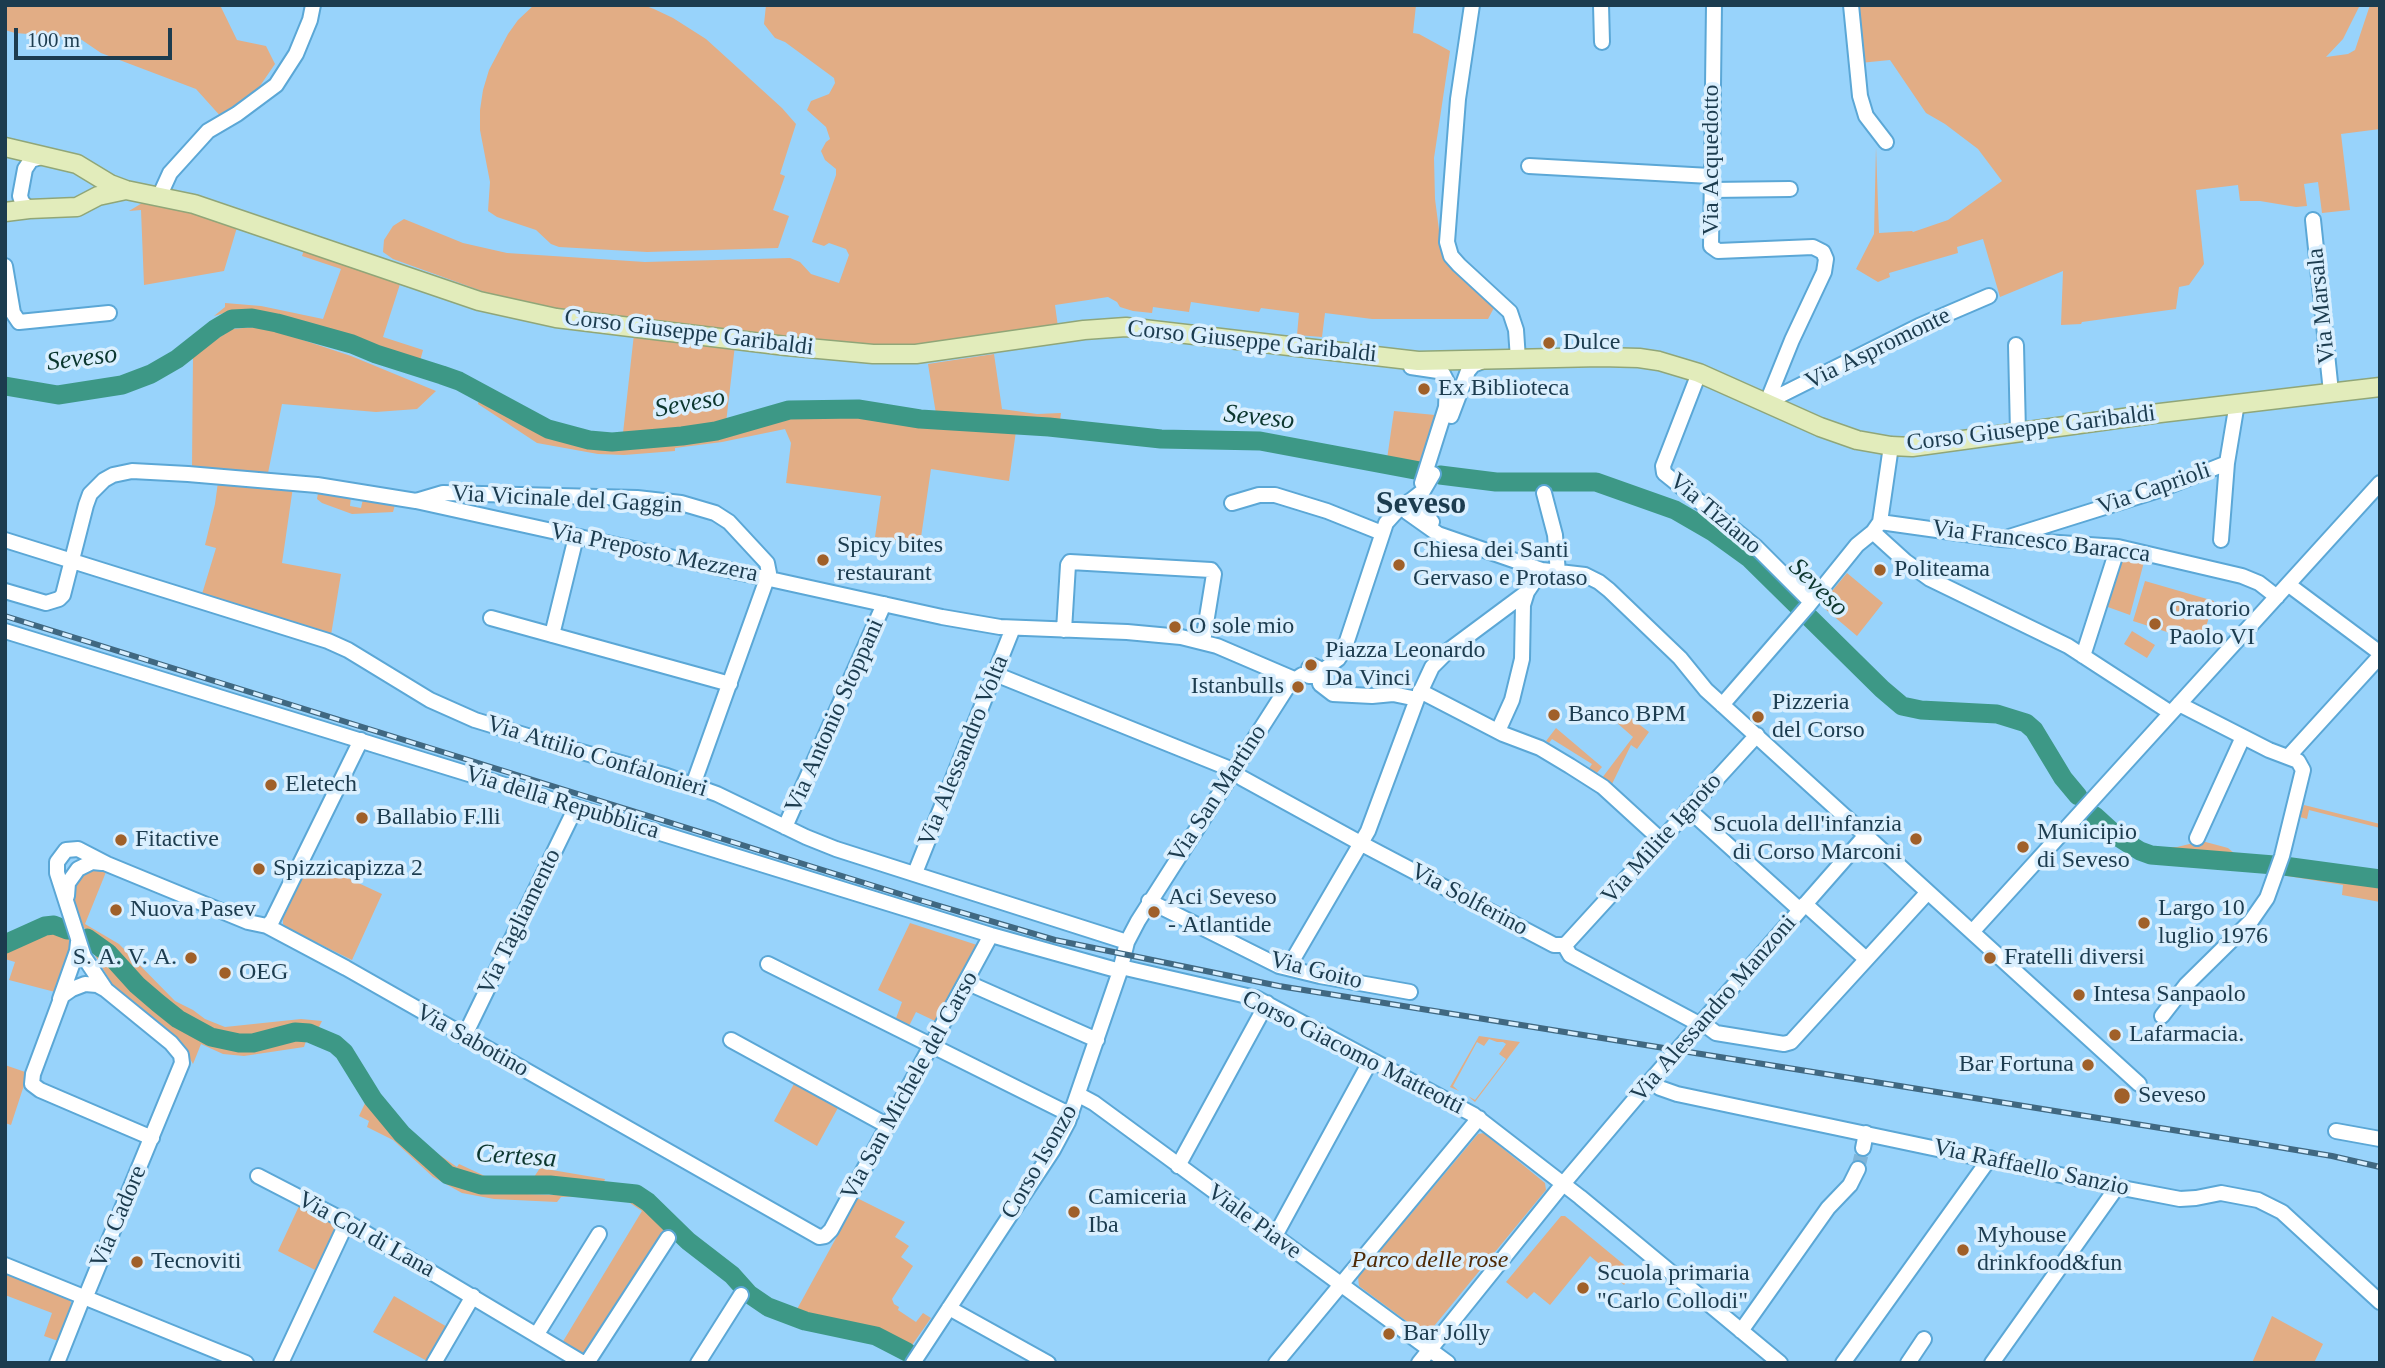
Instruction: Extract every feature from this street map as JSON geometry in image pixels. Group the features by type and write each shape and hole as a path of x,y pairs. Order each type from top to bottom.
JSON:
{"main road":[{"path":"5,147 78,164 126,190"},
{"path":"90,200 95,187 93,173"},
{"name":"Corso Giuseppe Garibaldi","path":"126,190 160,195 231,216 479,301 520,311 601,324 773,345 895,355 1126,327 1414,360 1639,358 1699,373 1820,427 1857,440 1891,446 1928,446 2237,403 2380,387"},
{"path":"5,212 77,207 90,200 126,190"}],"street":[{"path":"160,195 170,173 208,131 237,114 276,85 300,44 313,5"},
{"path":"1472,5 1458,99 1447,242 1451,256 1459,265 1510,312 1516,330 1518,359"},
{"path":"1601,5 1602,42"},
{"name":"Via Acquedotto","path":"1714,5 1710,243 1714,249 1720,251 1808,246 1823,252 1826,259 1824,272 1767,402"},
{"path":"1851,5 1860,96 1866,116 1886,142"},
{"path":"29,209 20,196 25,169 31,160 41,157"},
{"path":"1529,166 1790,189"},
{"name":"Via Marsala","path":"2313,220 2331,392"},
{"path":"5,266 13,313 19,322 109,313"},
{"name":"Via Aspromonte","path":"1767,402 1919,326 1989,296"},
{"path":"2016,345 2018,433"},
{"path":"1358,354 1378,363 1438,371 1447,380"},
{"path":"1463,380 1473,365 1487,360"},
{"path":"1429,524 1429,473 1465,368 1455,361 1445,368 1446,407 1424,490 1385,527 1361,604 1341,656 1306,674 1334,694 1418,695 1540,748 1596,782 1661,840"},
{"name":"Via Tiziano","path":"1699,373 1663,466 1664,473 1756,547 1809,605"},
{"path":"2221,540 2227,463 2237,403"},
{"path":"1722,705 1857,545 1876,527 1891,446"},
{"name":"Via Caprioli","path":"2001,539 2159,490 2227,463"},
{"name":"Via Preposto Mezzera","path":"5,592 39,602 53,603 64,595 90,494 104,480 122,472 187,474 293,482 416,501 884,604 1013,628 1165,634 1203,642 1306,674"},
{"path":"1972,932 2380,483"},
{"name":"Via Vicinale del Gaggin","path":"416,501 443,493 551,494 681,503 715,513 729,522 767,563 768,578"},
{"path":"1544,494 1555,534 1558,573"},
{"path":"1232,503 1259,495 1275,495 1385,527"},
{"path":"1411,500 1405,508 1407,512 1445,536 1535,568 1584,575 1609,590 1681,658 1699,682 1722,705 2139,1084"},
{"path":"1385,527 1397,515 1429,524"},
{"path":"1876,527 1905,561 1930,579 2024,624 2175,709 2301,763 2303,772 2282,856 2267,898 2251,921 2186,985 2162,1016"},
{"name":"Via Francesco Baracca","path":"1876,527 2118,547 2242,576 2259,583 2277,597"},
{"path":"552,635 576,537"},
{"name":"Via Attilio Confalonieri","path":"5,540 328,641 348,650 430,700 475,720 693,785 830,847 1127,942"},
{"path":"2083,656 2118,547"},
{"path":"1064,630 1070,562 1211,570 1214,574 1203,642"},
{"path":"1498,731 1512,700 1522,659 1523,605 1535,568"},
{"path":"693,785 768,578"},
{"path":"2288,757 2380,655 2289,584"},
{"path":"1288,968 1362,844 1418,695 1438,660 1527,592"},
{"name":"Via Antonio Stoppani","path":"786,827 884,604"},
{"path":"491,618 730,684"},
{"name":"Via Alessandro Volta","path":"915,873 1013,628"},
{"name":"Via della Repubblica","path":"5,631 991,936 1120,969"},
{"name":"Via Solferino","path":"995,674 1233,771 1362,844 1554,945 1567,943"},
{"name":"Via San Martino","path":"1127,942 1149,901 1233,771 1306,674"},
{"name":"Via Milite Ignoto","path":"1567,943 1757,735"},
{"path":"2197,838 2243,737"},
{"path":"267,926 361,740"},
{"name":"Via Tagliamento","path":"464,1037 576,807"},
{"path":"1688,809 1866,960"},
{"name":"Via Alessandro Manzoni","path":"1419,1363 1563,1184 1651,1080 1866,835"},
{"name":"Via Cadore","path":"57,1363 183,1063 181,1055 171,1043 106,990 78,945 56,868 58,858 63,852 74,848 107,864"},
{"path":"67,902 68,883 78,869 92,862 107,864"},
{"name":"Via Sabotino","path":"107,864 248,922 267,926 346,968 814,1235 827,1235"},
{"path":"1567,943 1566,948 1570,955 1716,1033 1789,1044 1928,892"},
{"name":"Via Goito","path":"1149,901 1279,966 1410,992"},
{"name":"Via San Michele del Carso","path":"827,1235 991,936"},
{"name":"Corso Isonzo","path":"912,1363 1053,1150 1071,1115 1127,942"},
{"path":"59,1004 78,945"},
{"path":"768,964 1071,1115"},
{"name":"Corso Giacomo Matteotti","path":"1120,969 1233,991 1267,1003 1479,1118 1780,1363"},
{"path":"966,982 1097,1040"},
{"path":"59,1004 65,994 76,987 93,984 106,990"},
{"path":"1178,1166 1267,1003"},
{"name":"Via Cadore","path":"59,1004 33,1073 33,1086 152,1138"},
{"path":"731,1040 888,1126"},
{"path":"1275,1236 1371,1060"},
{"name":"Via Raffaello Sanzio","path":"1651,1080 1660,1088 1677,1094 1990,1158 2117,1187 2180,1199 2221,1193 2268,1203 2380,1302"},
{"name":"Viale Piave","path":"1079,1095 1094,1103 1448,1363"},
{"path":"1276,1363 1479,1118"},
{"path":"2336,1130 2380,1139"},
{"path":"1863,1148 1866,1133"},
{"path":"1843,1363 1990,1158"},
{"path":"1741,1331 1828,1208 1850,1185 1858,1169"},
{"name":"Via Col di Lana","path":"258,1176 347,1222 585,1363 668,1238"},
{"path":"1992,1363 2117,1187"},
{"path":"281,1363 347,1222"},
{"path":"537,1334 599,1234"},
{"path":"5,1265 246,1363"},
{"path":"698,1363 741,1295"},
{"path":"434,1363 473,1296"},
{"path":"948,1308 1048,1363"},
{"path":"1908,1363 1924,1339"}],"green space":[{"path":"5,5 220,5 237,40 266,46 275,64 251,99 223,119 196,89 101,53 79,38 5,30"},
{"path":"534,5 643,5 654,9 706,39 782,108 796,124 780,174 785,176 773,210 789,216 778,248 647,252 559,247 551,244 536,230 497,217 488,211 490,182 480,130 483,90 489,70 508,34"},
{"path":"766,5 1416,5 1413,33 1450,51 1434,158 1435,199 1442,253 1446,262 1496,304 1488,319 1372,319 1325,313 1322,337 1297,335 1299,313 1261,308 1259,312 1191,302 1189,312 1153,307 1152,313 1120,307 1108,297 1055,305 1058,327 930,346 859,347 554,311 490,294 393,259 383,252 384,240 393,226 404,219 463,243 507,253 645,262 790,258 800,262 811,274 839,283 849,255 846,249 829,243 824,246 812,242 836,169 825,160 821,151 830,139 826,127 807,110 811,101 829,94 835,83 834,78 785,42 775,38 764,24"},
{"path":"1857,5 2360,5 2343,39 2326,57 2348,54 2355,50 2370,5 2380,5 2380,129 2341,134 2350,210 2322,213 2318,182 2304,184 2307,206 2296,207 2260,201 2240,201 2238,185 2196,190 2204,264 2189,285 2179,287 2176,309 2061,325 2063,271 2000,297 1983,239 1957,247 1958,253 1889,273 1890,277 1878,282 1856,269 1874,234 1876,147 1879,233 1913,232 1948,220 2002,181 1978,149 1926,113 1890,60 1860,63"},
{"path":"147,200 238,224 224,271 144,285 141,210 129,211"},
{"path":"305,247 401,281 383,337 423,350 420,361 338,333 272,317 231,311 214,316 225,307 225,303 261,306 323,319 341,269 302,256"},
{"path":"255,327 279,332 351,356 436,391 417,409 376,412 282,404 268,473 192,468 193,355 232,329"},
{"path":"634,334 735,345 726,423 698,428 623,433"},
{"path":"994,354 1002,409 1037,414 1061,413 1060,421 936,414 928,364"},
{"path":"479,399 545,437 613,447 702,440 794,416 830,414 922,426 1016,431 1009,481 931,469 920,544 875,537 881,496 786,483 791,443 785,429 675,448 675,451 598,454 537,443 478,404"},
{"path":"1394,411 1435,415 1422,464 1387,459"},
{"path":"218,482 293,487 282,563 341,574 331,635 202,594 216,548 205,545"},
{"path":"318,493 351,497 350,506 361,508 363,499 395,505 393,512 352,514 322,503 317,499"},
{"path":"2121,558 2144,562 2130,615 2105,606"},
{"path":"1847,573 1883,603 1857,636 1824,608 1822,603"},
{"path":"2145,581 2214,601 2201,643 2133,621"},
{"path":"2132,631 2155,645 2147,658 2124,644"},
{"path":"1622,711 1649,732 1637,749 1631,745 1612,784 1609,784 1602,778 1633,737 1608,715 1615,719"},
{"path":"1556,728 1602,767 1596,774 1588,770 1592,764 1552,739 1549,743 1546,741"},
{"path":"2304,805 2380,824 2380,828 2309,810 2307,819 2300,817"},
{"path":"2202,841 2228,848 2235,854 2163,847 2177,847"},
{"path":"311,861 382,894 352,960 283,924 283,918"},
{"path":"91,869 106,872 85,924 119,944 175,1001 205,1019 225,1027 301,1019 322,1021 318,1029 289,1028 255,1039 233,1040 212,1033 180,1014 143,985 106,942 84,928 75,905 75,887 80,878"},
{"path":"2281,875 2380,886 2380,902 2342,895 2343,885"},
{"path":"910,923 977,945 935,1021 916,1012 908,1028 895,1021 902,1002 878,990"},
{"path":"44,933 70,937 71,941 55,992 9,980 15,962 5,959 5,947"},
{"path":"90,947 159,1010 191,1032 218,1045 256,1049 288,1038 314,1042 306,1041 304,1047 244,1056 223,1054 201,1044 193,1064 179,1040 112,984"},
{"path":"1479,1036 1520,1042 1475,1102 1468,1096 1475,1100 1506,1059 1499,1054 1506,1044 1503,1042 1489,1039 1484,1046 1477,1042 1453,1086 1459,1091 1450,1087"},
{"path":"5,1065 28,1073 11,1125 5,1123"},
{"path":"795,1082 839,1106 817,1146 774,1121"},
{"path":"367,1099 392,1131 439,1175 453,1182 493,1193 592,1196 561,1197 557,1202 494,1199 462,1193 433,1177 393,1140 367,1127 369,1121 359,1116"},
{"name":"Parco delle rose","path":"1484,1133 1545,1183 1546,1190 1430,1331 1421,1332 1359,1286 1358,1277 1478,1134"},
{"path":"422,1143 457,1167 459,1164 487,1177 485,1180 452,1171"},
{"path":"540,1168 605,1179 603,1185 622,1185 650,1194 697,1241 735,1268 755,1288 768,1298 796,1311 841,1229 839,1227 855,1197 905,1222 895,1237 909,1246 901,1257 913,1266 892,1299 899,1307 898,1310 916,1322 923,1313 931,1318 910,1348 879,1331 783,1310 752,1292 735,1271 686,1235 650,1197 639,1191 565,1179 534,1177"},
{"path":"621,1197 640,1202 675,1234 586,1357 562,1343 642,1211"},
{"path":"300,1204 336,1222 337,1227 317,1271 278,1251"},
{"path":"1561,1216 1565,1216 1634,1273 1624,1285 1590,1256 1550,1305 1534,1292 1527,1299 1506,1282"},
{"path":"9,1271 11,1275 57,1294 67,1294 72,1305 58,1341 44,1336 52,1313 5,1295 5,1275"},
{"path":"394,1296 449,1328 429,1362 373,1332"},
{"path":"2272,1316 2323,1344 2314,1363 2252,1363"}],"waterway":[{"name":"Seveso","path":"5,386 58,395 122,385 151,374 177,359 232,319 252,318 352,344 459,381 548,429 589,440 612,442 716,431 789,410 858,409 920,419 1049,427 1161,439 1260,441 1420,471"},
{"name":"Seveso","path":"1440,475 1496,482 1596,482 1675,510 1713,532 1749,558 1902,706 1921,710 1997,714 2026,723 2034,730 2063,778 2078,796"},
{"name":"Seveso","path":"2095,816 2118,837 2151,855 2274,865"},
{"name":"Seveso","path":"2284,866 2380,879"},
{"name":"Certesa","path":"5,944 45,926 54,925 67,930"},
{"name":"Certesa","path":"87,938 108,953 137,985 178,1019 211,1037 253,1043 295,1032 309,1033 335,1044 344,1052 373,1099 402,1134 448,1175 481,1185 550,1185 636,1194 648,1202 688,1241 732,1275 749,1294 768,1307 805,1321 876,1336 907,1352"}],"tunnel":[{"path":"1858,1169 1863,1148"}],"railway":[{"path":"5,616 1055,940 1279,986 2266,1145 2380,1167"}],"place":[{"name":"Dulce","path":"1549,343"},
{"name":"Ex Biblioteca","path":"1424,389"},
{"name":"Spicy bites restaurant","path":"823,560"},
{"name":"Chiesa dei Santi Gervaso e Protaso","path":"1399,565"},
{"name":"Politeama","path":"1880,570"},
{"name":"Oratorio Paolo VI","path":"2155,624"},
{"name":"O sole mio","path":"1175,627"},
{"name":"Piazza Leonardo Da Vinci","path":"1311,665"},
{"name":"Istanbulls","path":"1298,687"},
{"name":"Banco BPM","path":"1554,715"},
{"name":"Pizzeria del Corso","path":"1758,717"},
{"name":"Eletech","path":"271,785"},
{"name":"Ballabio F.lli","path":"362,818"},
{"name":"Scuola dell'infanzia di Corso Marconi","path":"1916,839"},
{"name":"Fitactive","path":"121,840"},
{"name":"Municipio di Seveso","path":"2023,847"},
{"name":"Spizzicapizza 2","path":"259,869"},
{"name":"Nuova Pasev","path":"116,910"},
{"name":"Aci Seveso - Atlantide","path":"1154,912"},
{"name":"Largo 10 luglio 1976","path":"2144,923"},
{"name":"S. A. V. A.","path":"191,958"},
{"name":"Fratelli diversi","path":"1990,958"},
{"name":"OEG","path":"225,973"},
{"name":"Intesa Sanpaolo","path":"2079,995"},
{"name":"Lafarmacia.","path":"2115,1035"},
{"name":"Bar Fortuna","path":"2088,1065"},
{"name":"Seveso","path":"2122,1096"},
{"name":"Camiceria Iba","path":"1074,1212"},
{"name":"Myhouse drinkfood&fun","path":"1963,1250"},
{"name":"Tecnoviti","path":"137,1262"},
{"name":"Scuola primaria \"Carlo Collodi\"","path":"1583,1288"},
{"name":"Bar Jolly","path":"1389,1334"}],"district":[{"name":"Seveso","path":"1421,505"}]}
